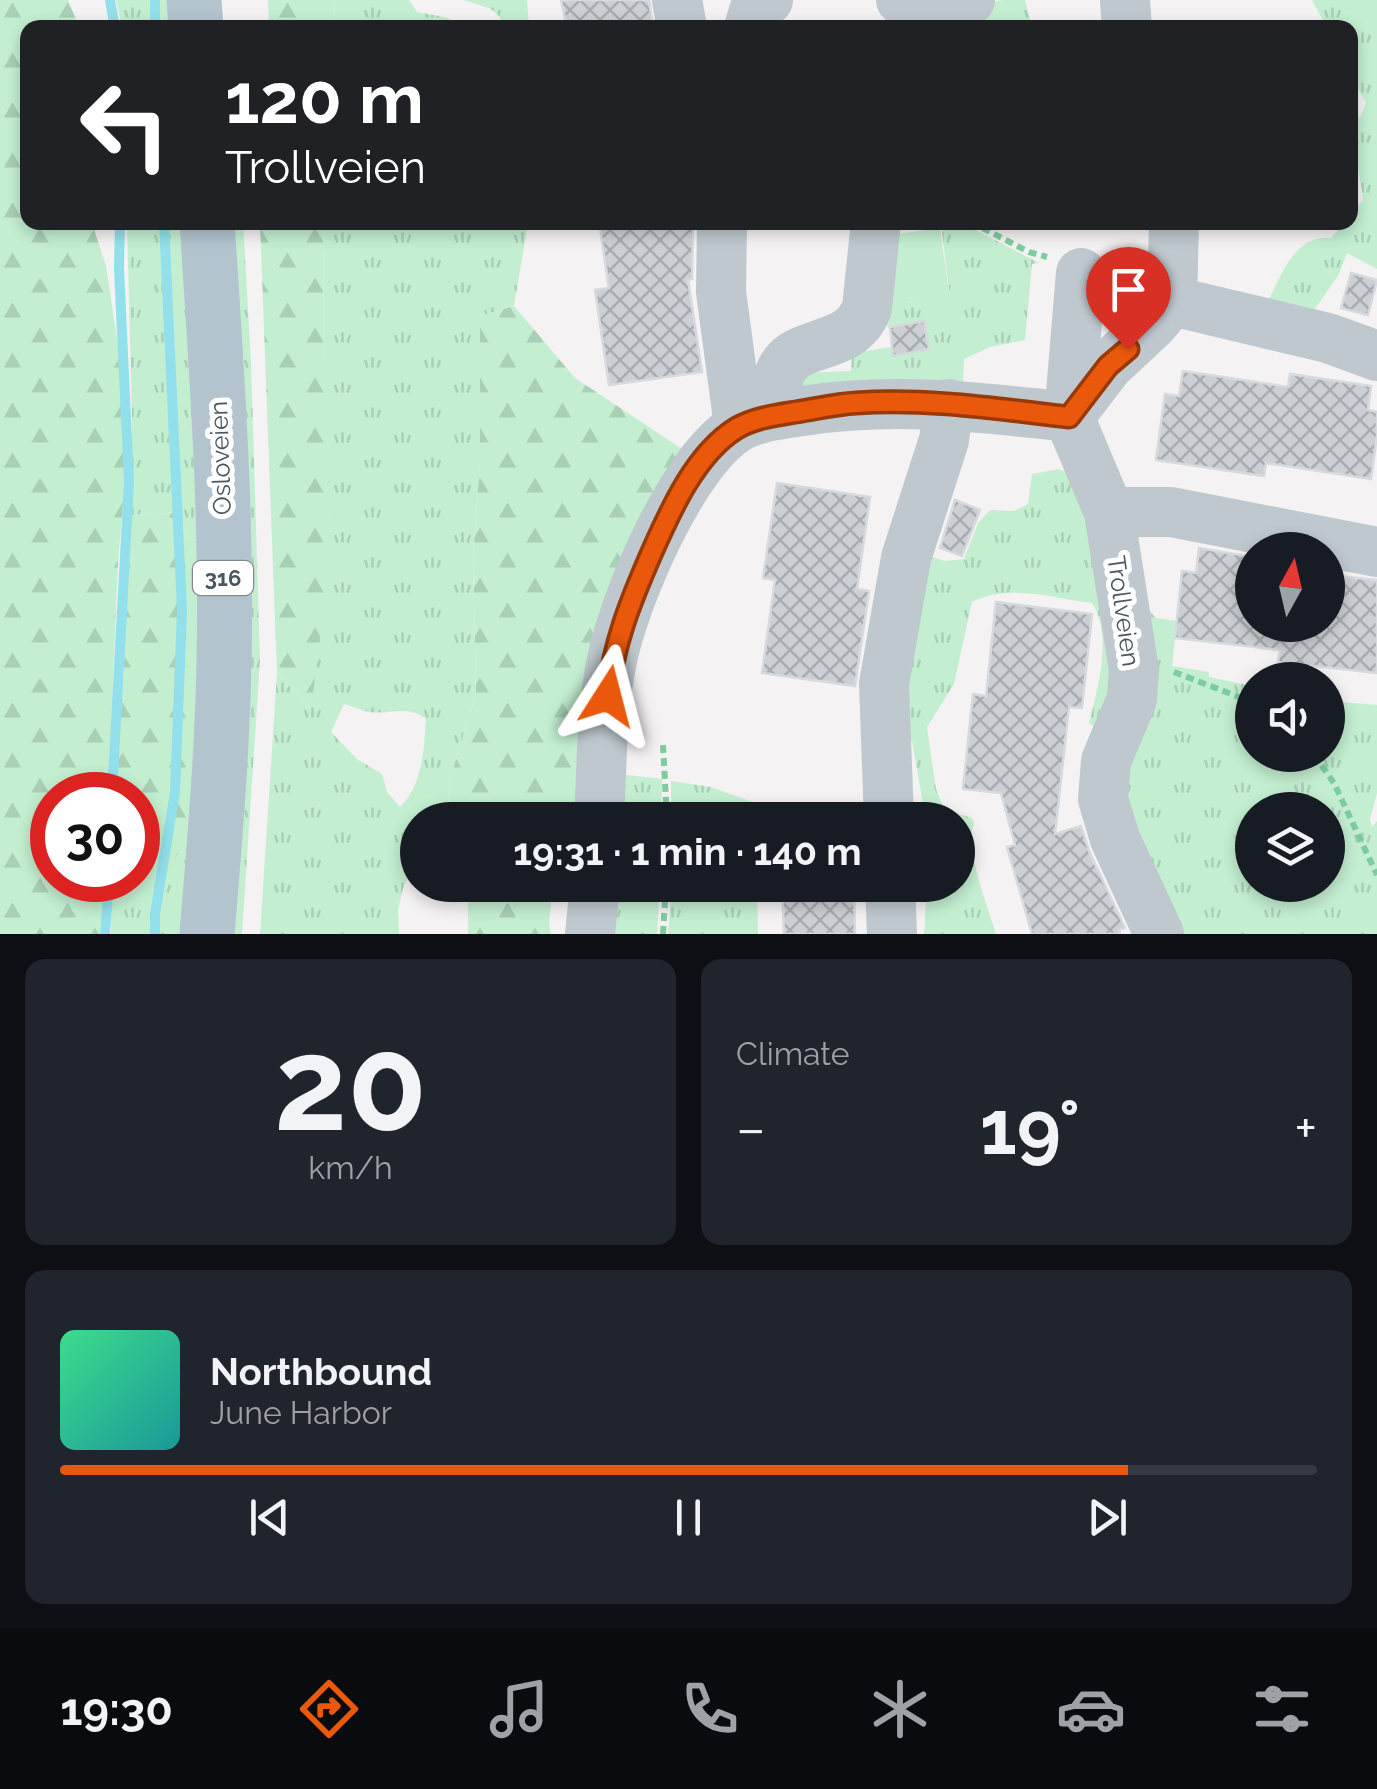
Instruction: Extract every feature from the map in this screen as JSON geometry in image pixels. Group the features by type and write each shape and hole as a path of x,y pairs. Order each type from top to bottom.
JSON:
{"main road":[{"name":"Osloveien","path":"206,934 222,720 223,644 223,530 207,230"}],"street":[{"path":"751,20 754,11 768,0"},
{"path":"906,9 970,0"},
{"path":"722,230 721,292 757,421"},
{"path":"757,421 780,373 797,353 834,342 852,333 863,320 875,230"},
{"path":"1069,417 1108,366 1172,301 1174,230"},
{"path":"1069,417 1081,273"},
{"path":"1172,301 1328,338 1377,356"},
{"path":"607,802 635,738 612,662 622,622 644,568 695,471 716,445 757,421 855,403 949,404 1069,417"},
{"path":"887,802 884,684 906,558 944,440 949,404"},
{"name":"Trollveien","path":"1069,417 1109,512 1132,648 1132,699 1110,747 1102,781 1103,799 1114,839 1158,934"},
{"path":"1109,512 1171,512 1377,552"},
{"path":"590,934 593,902"},
{"path":"891,902 892,934"}],"path":[{"path":"986,230 1028,252 1058,258 1081,273"},
{"path":"1168,667 1235,695"},
{"path":"635,738 660,802"},
{"path":"1326,772 1377,876"},
{"path":"664,934 665,902"}],"green space":[{"path":"0,0 68,0 76,20 20,20 20,230 94,230 106,266 119,352 127,456 109,772 30,772 30,902 102,902 100,934 0,934"},
{"path":"116,0 171,0 172,20 120,20"},
{"path":"268,0 335,0 334,20 269,20"},
{"path":"335,0 409,0 417,12 450,20 334,20"},
{"path":"464,0 527,0 528,20 500,20 491,9"},
{"path":"1025,0 1030,20 948,20 972,7"},
{"path":"1312,0 1377,0 1377,269 1347,253 1338,276 1312,313 1263,302 1300,248 1331,238 1338,230 1358,230 1358,206 1363,200 1358,170 1358,117 1366,102 1358,89 1358,20 1323,20"},
{"path":"127,230 184,230 199,540 187,539 179,513 130,515"},
{"path":"226,230 243,230 260,660 242,934 225,934"},
{"path":"260,230 323,230 324,367 335,523 311,709 277,673"},
{"path":"323,230 527,230 514,306 480,316 480,462 473,557 476,693 448,786 448,802 404,802 418,777 426,719 412,712 369,712 344,704 331,732 357,759 382,774 387,792 400,807 399,934 260,934 277,673 310,708 324,367"},
{"path":"940,230 949,293 906,299 898,234"},
{"path":"942,230 975,230 1039,263 1032,264 1025,340 990,347 964,359 963,383 803,388 796,379 799,373 851,371 852,353 892,347 894,356 929,349 924,321 888,327 877,304 899,243 907,299 949,292"},
{"path":"514,306 575,378 682,449 583,802 448,802 448,786 476,693 473,557 480,462 480,316"},
{"path":"1059,469 1076,477 1124,661 1099,731 1089,723 1103,646 1092,603 1016,593 986,596 972,602 954,684 927,727 941,802 923,802 912,741 901,742 900,696 930,556 945,561 964,559 978,523 990,510 1014,511 1028,504 1032,474"},
{"path":"179,513 187,539 199,540 201,623 192,836 172,861 160,864 160,772 115,772 123,688 130,515"},
{"path":"1146,607 1156,618 1177,621 1172,666 1209,672 1209,677 1235,682 1235,772 1345,772 1345,702 1377,705 1377,793 1370,819 1372,827 1377,821 1377,934 1164,934 1122,834"},
{"path":"627,775 662,779 661,802 617,802 620,779"},
{"path":"671,781 711,787 753,802 671,802"},
{"path":"192,836 183,934 111,934 112,902 160,902 160,861"},
{"path":"975,865 996,934 924,934 926,902 975,902"},
{"path":"468,902 551,902 551,934 468,934"},
{"path":"609,902 659,902 657,934 606,934"},
{"path":"670,902 757,902 758,934 668,934"}],"building":[{"path":"561,0 649,0 652,20 565,20"},
{"path":"600,230 693,230 692,279 688,280 702,372 609,385 595,290 609,288"},
{"path":"1351,273 1377,280 1368,315 1341,308"},
{"path":"924,321 929,349 893,356 890,327"},
{"path":"1183,371 1288,387 1290,374 1371,386 1368,410 1377,412 1377,435 1371,479 1266,463 1264,476 1156,460 1165,394 1179,396"},
{"path":"777,483 870,497 857,589 869,591 855,686 762,673 775,580 763,578"},
{"path":"955,500 980,510 962,556 940,548"},
{"path":"1199,548 1235,554 1235,642 1345,642 1345,577 1377,580 1377,673 1345,669 1345,662 1278,662 1280,650 1175,638 1182,571 1196,573"},
{"path":"996,602 1092,614 1082,708 1069,707 1055,834 1081,826 1125,928 1119,930 1120,934 1032,934 1007,847 1015,845 1001,793 963,789 973,694 986,696"},
{"path":"783,902 854,902 855,934 784,934"}],"waterway":[{"path":"110,0 114,20"},
{"path":"155,0 155,20"},
{"path":"113,772 129,482 120,230"},
{"path":"155,934 175,792 182,611 164,230"},
{"path":"105,934 107,902"}],"route":[{"path":"608,696 622,622 658,538 695,471 716,445 739,426 775,415 855,403 949,404 1069,417 1108,366 1128,349"}]}
